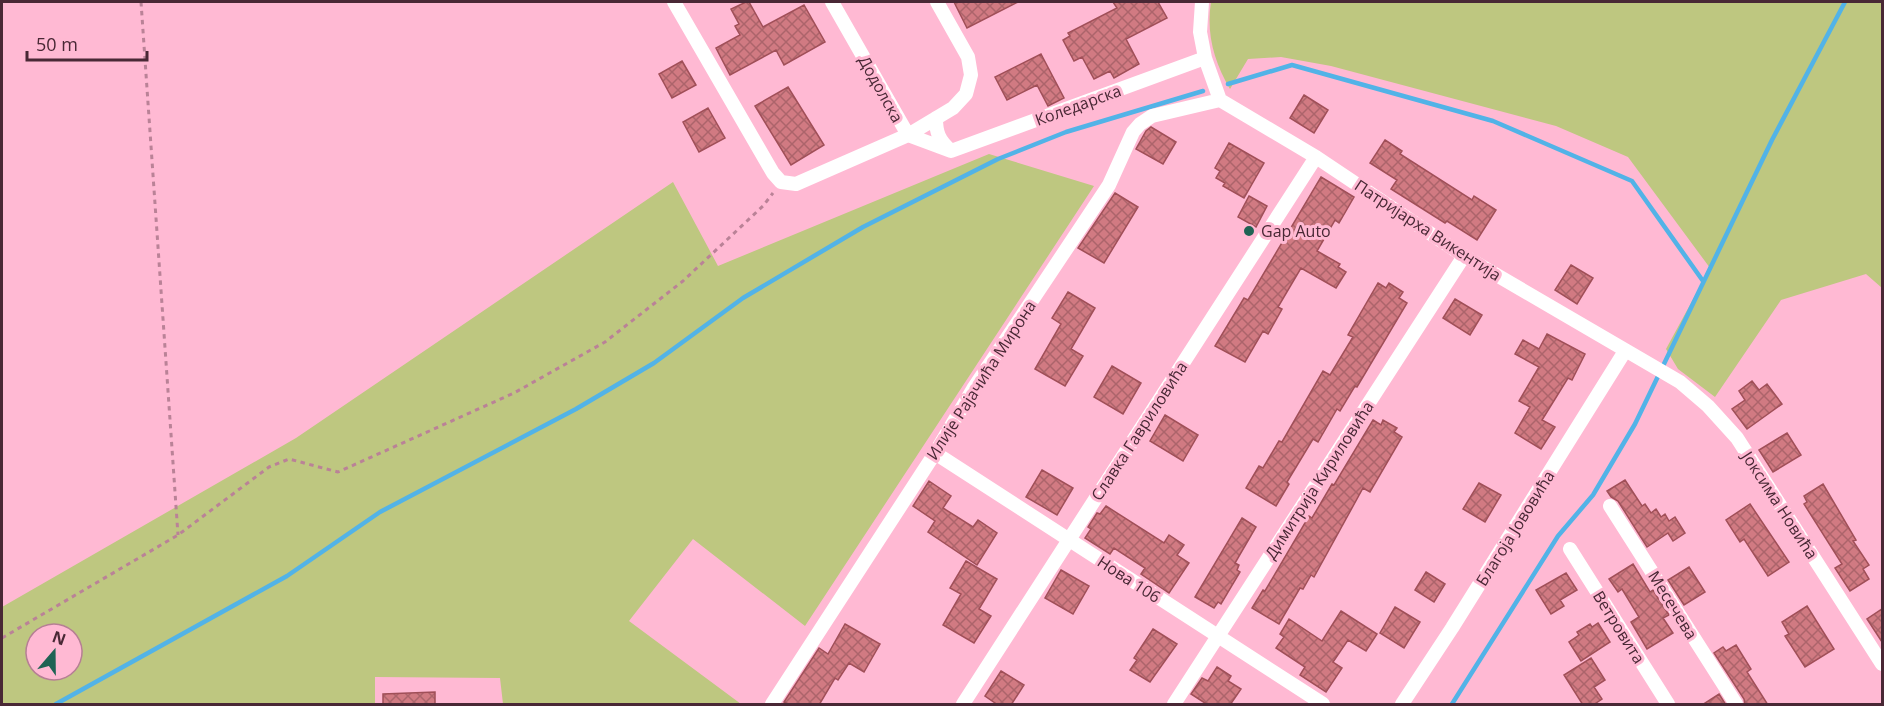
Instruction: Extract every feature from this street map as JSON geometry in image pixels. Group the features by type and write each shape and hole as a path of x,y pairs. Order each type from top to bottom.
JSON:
{"street":[{"path":"674,2 773,173 781,182 796,184 908,135 953,108 966,94 971,75 968,57 937,2"},
{"name":"Додолска","path":"832,2 908,135 951,152"},
{"path":"1202,2 1200,32 1205,58 1220,100"},
{"name":"Коледарска","path":"951,152 1205,58"},
{"name":"Патријарха Викентија","path":"1220,100 1316,157 1464,256 1653,367"},
{"name":"Илије Рајачића Мирона","path":"772,705 935,453 973,389 1109,185 1133,132 1152,116 1220,100"},
{"path":"936,118 936,131 940,140 951,152"},
{"name":"Славка Гавриловића","path":"963,705 1316,157"},
{"name":"Димитрија Кириловића","path":"1174,705 1464,256"},
{"name":"Благоја Јововића","path":"1402,705 1625,351"},
{"name":"Јоксима Новића","path":"1653,367 1680,382 1708,406 1737,438 1882,664"},
{"name":"Нова 106","path":"935,453 1323,705"},
{"name":"Месечева","path":"1610,506 1736,705"},
{"name":"Ветровита","path":"1570,549 1668,705"}],"path":[{"path":"141,2 178,535"},
{"path":"2,638 178,535 270,467 289,459 338,472 514,393 605,342 683,281 763,206 781,182"}],"green space":[{"path":"1211,2 1882,2 1882,288 1866,274 1781,300 1715,397 1678,369 1666,349 1710,268 1628,157 1556,126 1331,66 1281,57 1248,59 1230,89 1213,47 1210,25"},
{"path":"989,154 1094,186 805,626 693,539 629,621 741,704 503,704 500,678 375,677 375,704 2,704 2,607 296,438 673,182 718,266"}],"building":[{"path":"749,2 763,27 804,5 825,42 784,65 776,50 730,75 716,48 740,35 735,26 739,24 731,9"},
{"path":"954,2 1018,2 967,28"},
{"path":"1113,2 1158,2 1167,18 1126,39 1139,64 1114,78 1110,71 1094,79 1082,57 1074,61 1063,40 1070,36 1068,33 1117,8"},
{"path":"1041,54 1064,98 1048,106 1037,85 1007,100 995,77"},
{"path":"682,61 696,85 672,98 659,74"},
{"path":"788,87 824,145 791,165 755,106"},
{"path":"1304,95 1328,110 1314,133 1290,118"},
{"path":"708,108 725,138 699,152 683,122"},
{"path":"1151,127 1176,142 1163,164 1136,149 1146,131"},
{"path":"1385,140 1402,151 1400,154 1472,200 1474,196 1496,210 1477,240 1391,189 1397,180 1370,163"},
{"path":"1229,143 1264,163 1244,198 1223,186 1225,183 1216,178 1220,171 1215,168"},
{"path":"1321,177 1354,197 1339,223 1335,220 1317,251 1340,264 1338,267 1346,272 1336,288 1301,268 1278,307 1282,309 1268,334 1263,331 1245,362 1215,346 1244,298 1248,300"},
{"path":"1115,193 1138,207 1104,263 1078,248"},
{"path":"1249,196 1267,206 1256,227 1238,217"},
{"path":"1571,265 1593,278 1577,304 1555,290"},
{"path":"1378,283 1386,288 1389,283 1403,292 1399,298 1407,303 1357,387 1355,386 1340,411 1337,409 1318,442 1313,439 1287,482 1289,484 1276,506 1246,488 1259,466 1263,468 1279,441 1282,442 1323,371 1330,375 1353,337 1348,335"},
{"path":"1068,292 1095,308 1071,349 1083,356 1065,386 1035,369 1061,324 1052,318"},
{"path":"1455,299 1482,315 1470,335 1443,318"},
{"path":"1547,334 1585,354 1572,380 1568,378 1542,420 1555,427 1541,449 1515,433 1530,407 1519,401 1539,367 1515,354 1523,340 1539,349"},
{"path":"1112,366 1141,383 1123,414 1094,397"},
{"path":"1752,381 1759,390 1767,384 1782,404 1747,429 1732,409 1745,400 1739,391"},
{"path":"1165,415 1198,435 1183,461 1150,441"},
{"path":"1373,420 1381,425 1383,420 1397,428 1394,432 1402,437 1370,492 1363,488 1314,577 1311,575 1303,589 1300,588 1279,624 1252,608 1263,590 1265,591 1309,516 1312,518 1332,484 1334,485"},
{"path":"1787,433 1801,455 1773,472 1759,450"},
{"path":"1042,470 1073,488 1057,515 1026,497"},
{"path":"1625,480 1642,506 1645,504 1651,513 1656,509 1661,517 1665,514 1669,521 1675,517 1685,533 1673,541 1668,533 1647,547 1618,501 1607,491"},
{"path":"929,481 951,496 943,508 973,527 978,520 997,533 977,565 928,532 935,521 913,506"},
{"path":"1479,483 1501,495 1485,522 1463,509"},
{"path":"1823,484 1856,540 1853,541 1869,565 1863,569 1869,579 1850,591 1835,568 1842,564 1804,504 1807,502 1804,496"},
{"path":"1750,504 1789,562 1768,576 1744,539 1740,542 1726,520"},
{"path":"1106,506 1164,543 1169,535 1184,545 1177,555 1189,563 1169,593 1141,574 1145,568 1114,548 1110,554 1085,538 1091,529 1088,527 1097,513 1100,514"},
{"path":"1242,518 1256,527 1235,563 1239,565 1237,570 1240,572 1221,604 1218,602 1214,608 1195,597"},
{"path":"966,561 997,579 979,609 991,616 974,643 943,625 961,594 950,588"},
{"path":"1633,564 1650,592 1653,590 1669,615 1663,618 1673,633 1647,649 1631,622 1639,617 1622,589 1618,592 1609,579"},
{"path":"1689,567 1705,592 1684,605 1668,580"},
{"path":"1061,570 1089,586 1073,614 1045,598"},
{"path":"1426,572 1445,584 1434,602 1415,590"},
{"path":"1566,573 1577,590 1560,600 1564,606 1551,614 1536,590"},
{"path":"1807,606 1834,649 1805,667 1785,636 1789,634 1782,622"},
{"path":"1395,607 1420,622 1404,648 1380,633"},
{"path":"1882,609 1882,642 1867,619"},
{"path":"1341,611 1377,634 1366,651 1348,640 1333,662 1342,668 1326,692 1300,675 1305,667 1276,648 1284,637 1280,634 1289,619 1322,641"},
{"path":"1598,623 1610,642 1581,661 1569,642 1579,635 1577,632 1590,624 1592,627"},
{"path":"845,624 880,644 864,672 849,663 838,680 835,678 819,705 789,705 784,702 819,648 828,654"},
{"path":"1153,629 1177,644 1150,682 1130,670 1137,660 1134,658"},
{"path":"1736,645 1751,669 1747,672 1768,705 1745,705 1744,699 1714,653 1723,647 1726,651"},
{"path":"1591,658 1605,680 1594,687 1602,699 1593,705 1583,705 1564,675"},
{"path":"1217,667 1231,676 1228,681 1241,689 1230,705 1208,705 1191,694 1202,678 1208,681"},
{"path":"1001,671 1024,685 1011,705 998,705 985,696"},
{"path":"435,692 435,705 383,705 383,694"},
{"path":"1719,694 1726,705 1702,705"}],"waterway":[{"path":"1452,704 1558,536 1593,495 1635,424 1772,140 1845,2"},
{"path":"1228,84 1292,65 1493,121 1632,181 1703,281"},
{"path":"56,704 287,576 380,512 576,409 654,363 743,298 863,227 998,159 1066,132 1203,91"}],"place":[{"name":"Gap Auto","path":"1249,231"}]}
